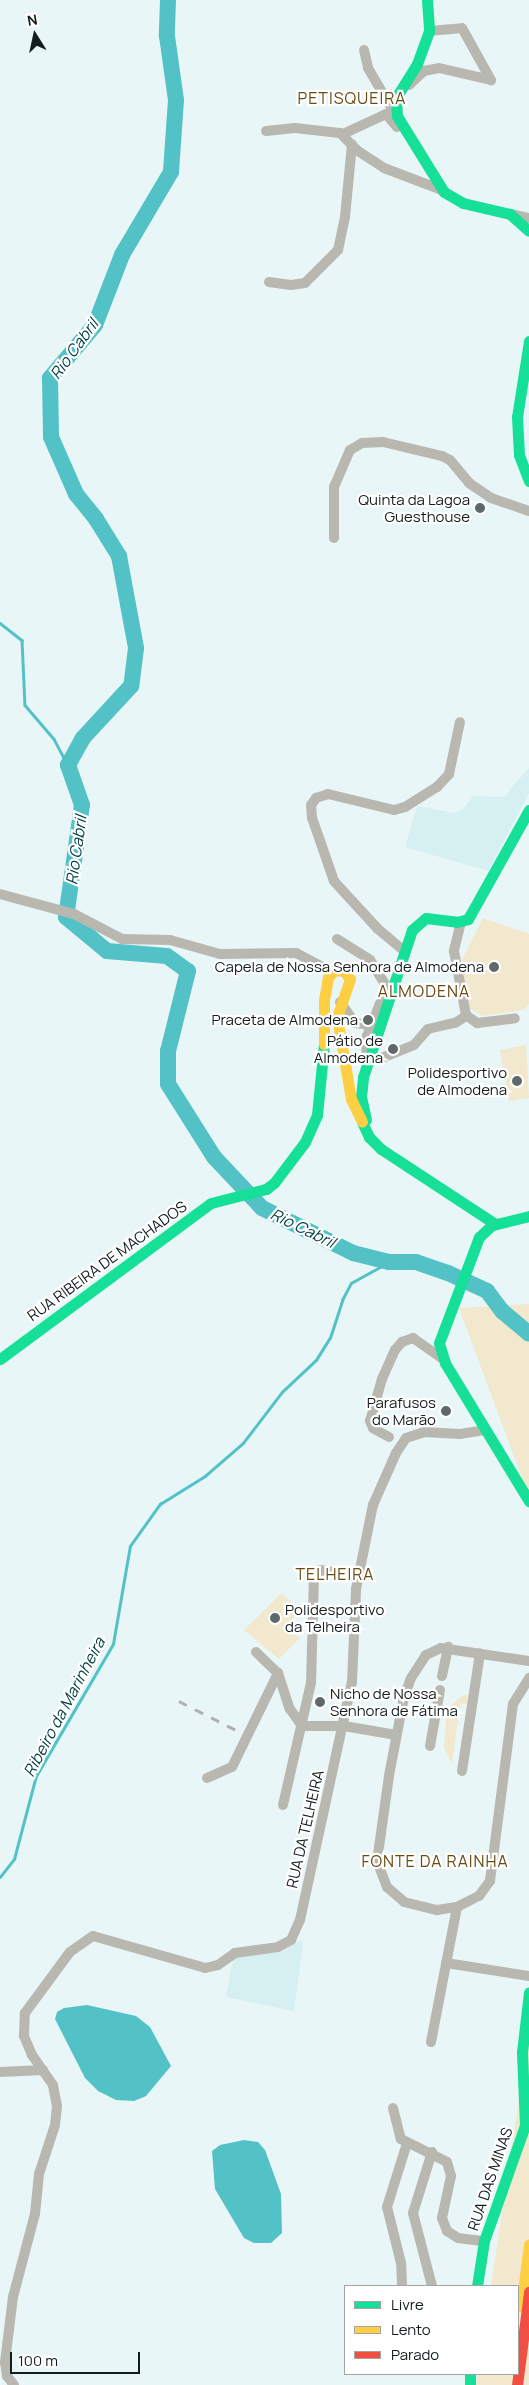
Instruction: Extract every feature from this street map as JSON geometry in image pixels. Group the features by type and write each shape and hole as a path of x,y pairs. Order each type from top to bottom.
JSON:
{"main road":[{"path":"427,0 429,26 417,64 396,98 396,116 442,190 458,201 510,214 529,231"},
{"path":"529,341 516,417 519,455 529,481"},
{"path":"375,1144 362,1102 366,1069 389,989 404,950 420,920 432,918 461,922 471,914 528,816"},
{"path":"331,972 343,971 350,979 348,990 340,1002 337,1017 351,1099 375,1144 495,1224"},
{"name":"RUA RIBEIRA DE MACHADOS","path":"0,1359 211,1203 235,1195 261,1190 273,1184 294,1158 316,1118 324,1053 324,1000 331,972"},
{"path":"529,1216 495,1224 483,1231 475,1244 439,1343 443,1359 529,1502"},
{"name":"RUA DAS MINAS","path":"477,2285 484,2242 523,2132 526,2103 522,2052 529,1992"},
{"path":"519,2320 529,2245"},
{"path":"519,2370 529,2292"}],"street":[{"path":"396,116 401,96 424,71 445,68 491,80 462,28 429,26"},
{"path":"364,50 368,68 396,116"},
{"path":"266,131 295,128 342,134 387,114 408,135"},
{"path":"342,134 384,168 442,190"},
{"path":"269,282 291,286 305,283 338,250 345,217 352,144"},
{"path":"510,214 529,218"},
{"path":"334,538 334,487 350,450 362,443 383,442 442,456 450,460 469,483 491,498 529,511"},
{"path":"404,950 377,928 334,881 312,818 312,804 316,798 328,794 394,810 405,807 437,787 449,774 460,722"},
{"path":"0,894 67,912 122,939 170,940 220,954 296,953 331,972"},
{"path":"461,922 454,955 466,1016 477,1023 515,1018"},
{"path":"337,939 370,960 389,989 366,1042 366,1069"},
{"path":"340,1002 355,1023 372,1025"},
{"path":"384,1057 414,1045 428,1029 455,1024 466,1016"},
{"path":"389,1437 369,1422 382,1379 395,1350 402,1342 413,1338 443,1359"},
{"name":"RUA DA TELHEIRA","path":"4,2377 13,2297 35,2214 39,2174 56,2116 56,2095 24,2036 25,2013 63,1960 88,1938 99,1936 205,1968 218,1965 239,1952 278,1947 291,1940 300,1920 344,1726 353,1673 359,1562 373,1505 396,1453 404,1440 416,1433 460,1434 485,1430"},
{"path":"283,1805 311,1679 314,1577 320,1570 336,1572"},
{"path":"442,1676 448,1647"},
{"path":"529,1661 448,1647 430,1652 414,1672 405,1691 396,1735 378,1853 382,1878 395,1896 413,1906 437,1910 457,1907 479,1896 490,1881 513,1704 529,1678"},
{"path":"256,1652 278,1673 290,1709 302,1726"},
{"path":"462,1771 480,1653"},
{"path":"207,1778 232,1767 278,1673"},
{"path":"430,1746 440,1690"},
{"path":"302,1726 344,1726 396,1735"},
{"path":"431,2042 457,1907"},
{"path":"446,1963 529,1976"},
{"path":"0,2072 43,2070"},
{"path":"393,2108 398,2135 407,2144 443,2157 450,2168 450,2182 442,2210 447,2231 458,2238 484,2242"},
{"path":"402,2285 400,2263 387,2210 407,2144"},
{"path":"432,2152 413,2213 432,2285"},
{"path":"4,2377 14,2385"}],"shaded area":[{"path":"529,768 529,793 488,871 405,847 417,806 454,813 463,809 473,796 504,797"},
{"path":"483,918 529,934 529,1004 523,1010 483,1016 467,1007 462,960"},
{"name":"Polidesportivo de Almodena","path":"526,1045 529,1098 509,1101 500,1050"},
{"path":"529,1304 529,1497 459,1308"},
{"name":"Polidesportivo da Telheira","path":"282,1593 300,1611 287,1625 300,1638 279,1659 244,1630"},
{"path":"463,1695 467,1695 468,1703 460,1705 452,1764 444,1748 447,1709"},
{"path":"301,1940 303,1943 294,2011 226,1997 233,1958 283,1951"},
{"path":"529,2033 529,2385 476,2385 478,2375 519,2375 519,2285 491,2285"}],"water":[{"path":"87,2005 136,2016 150,2027 171,2066 146,2096 134,2101 116,2100 98,2091 85,2078 55,2019 57,2012 64,2008"},
{"path":"244,2140 258,2142 265,2150 281,2194 282,2233 271,2243 254,2243 244,2238 215,2189 212,2151 220,2145"}],"waterway":[{"name":"Rio Cabril","path":"168,0 167,36 176,100 171,172 122,255 95,325 50,378 51,437 76,494 96,519 119,556 136,648 131,686 83,738 68,765 82,805 66,917 107,951 167,956 188,971 168,1051 168,1084 214,1157 262,1208 353,1253 389,1262 416,1262 448,1273 487,1291 502,1311 529,1334"},
{"path":"0,623 22,640 25,705 54,739 68,765"},
{"name":"Ribeiro da Marinheira","path":"0,1877 14,1859 36,1776 113,1644 130,1546 160,1504 205,1476 243,1443 282,1392 316,1360 330,1338 342,1300 351,1283 389,1262"}],"railway":[{"path":"179,1701 242,1733"}],"traffic: fast":[{"path":"427,0 429,31 417,64 396,98 397,116 444,192 463,203 510,214 529,231"},
{"path":"529,341 517,417 519,455 529,481"},
{"path":"366,1120 361,1097 363,1077 412,930 426,918 457,922 468,919 529,810"},
{"path":"0,1359 211,1203 266,1189 274,1183 305,1142 317,1115 324,1044"},
{"path":"362,1122 369,1137 381,1149 495,1224"},
{"path":"529,1216 492,1225 479,1237 439,1343 445,1363 529,1501"},
{"path":"477,2285 484,2241 525,2125 522,2052 529,1992"},
{"path":"470,2375 470,2385"}],"traffic: slow":[{"path":"324,1044 324,1000 328,977 335,970 344,971 350,979 337,1017 351,1099 362,1122"},
{"path":"521,2306 529,2245"}],"traffic: jam":[{"path":"519,2370 529,2292"},
{"path":"517,2385 518,2375"}],"place":[{"name":"Quinta da Lagoa Guesthouse","path":"480,508"},
{"name":"Capela de Nossa Senhora de Almodena","path":"494,967"},
{"name":"Praceta de Almodena","path":"368,1020"},
{"name":"Pátio de Almodena","path":"393,1049"},
{"name":"Polidesportivo de Almodena","path":"517,1081"},
{"name":"Parafusos do Marão","path":"446,1411"},
{"name":"Polidesportivo da Telheira","path":"275,1618"},
{"name":"Nicho de Nossa Senhora de Fátima","path":"320,1702"}],"district":[{"name":"PETISQUEIRA","path":"352,98"},
{"name":"ALMODENA","path":"424,991"},
{"name":"TELHEIRA","path":"335,1574"},
{"name":"FONTE DA RAINHA","path":"435,1861"}]}
